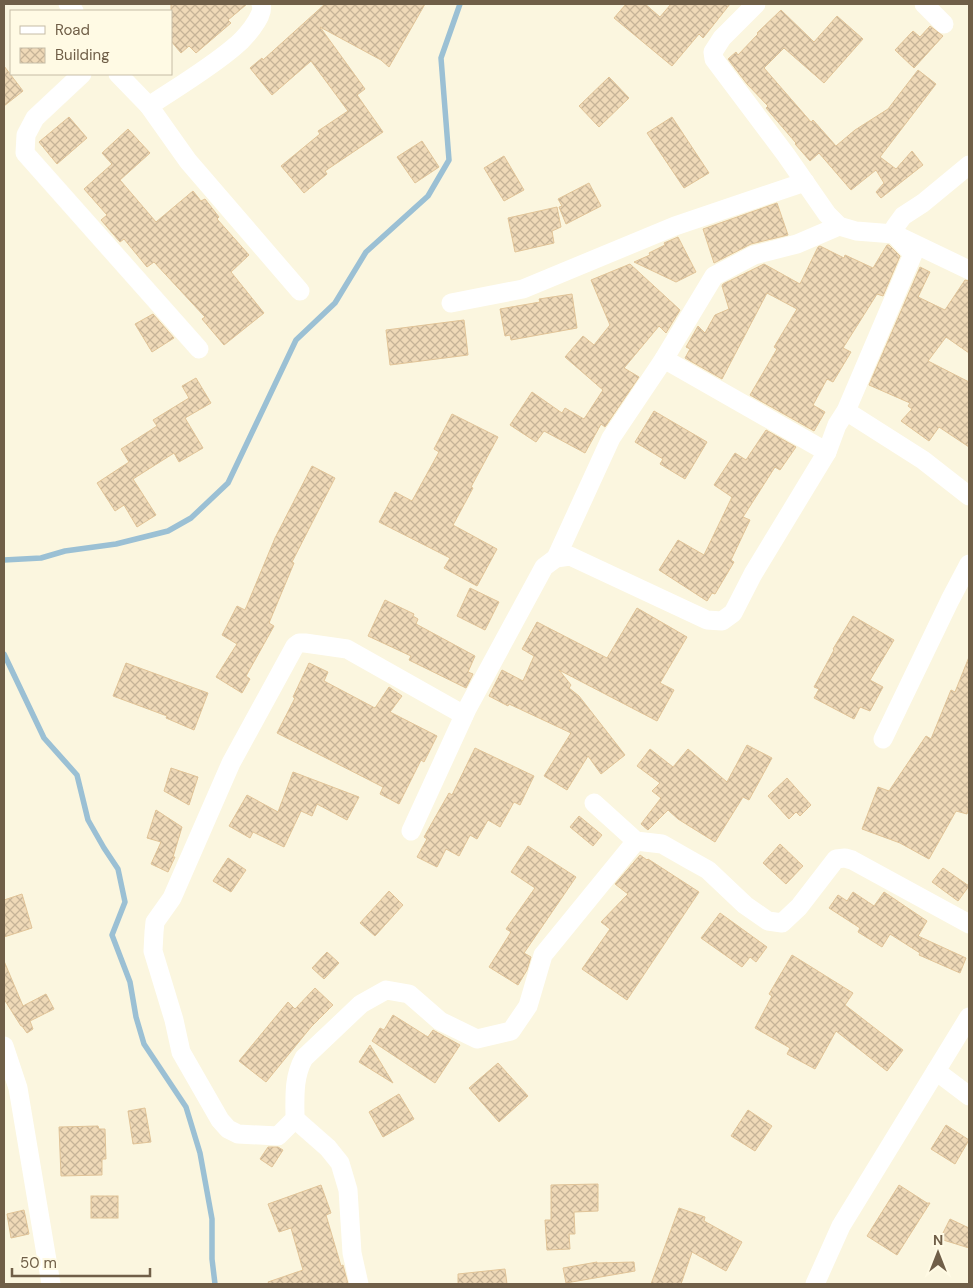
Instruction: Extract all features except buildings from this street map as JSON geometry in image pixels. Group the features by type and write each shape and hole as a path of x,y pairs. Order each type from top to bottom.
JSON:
{"street":[{"path":"149,106 234,48 260,18 261,4"},
{"path":"756,4 722,38 713,52 714,59 827,214 839,226 856,231 894,234 969,270"},
{"path":"924,4 944,24"},
{"path":"81,75 35,118 26,135 24,153 199,349"},
{"path":"119,75 149,106 188,161 300,291"},
{"path":"894,234 895,227 903,216 923,203 969,165"},
{"path":"451,303 523,290 675,226 805,182"},
{"path":"411,831 464,715 544,567 556,558 611,438 664,359 714,276 754,255 797,244 839,226"},
{"path":"556,558 570,556 707,620 722,621 733,613 752,574 827,452 837,425 846,411 913,254 894,234"},
{"path":"664,359 827,452"},
{"path":"846,411 924,460 969,496"},
{"path":"883,739 969,564"},
{"path":"464,715 347,649 304,642 295,646 231,763 172,898 156,922 153,951 174,1020 181,1052 220,1120 228,1130 238,1134 278,1136 295,1119 296,1084 300,1065 304,1058 361,1004 386,990 409,994 440,1021 477,1039 511,1031 528,1006 543,955 636,841"},
{"path":"594,803 636,841 662,844 708,870 745,905 768,921 782,923 799,907 836,859 845,858 852,860 969,924"},
{"path":"815,1284 841,1226 969,1017"},
{"path":"4,1046 18,1088 51,1284"},
{"path":"936,1071 969,1096"},
{"path":"295,1119 328,1148 340,1163 348,1190 352,1253 359,1284"}],"waterway":[{"path":"4,560 41,558 65,551 116,544 168,531 191,518 228,483 296,340 335,303 366,252 428,196 449,160 441,58 460,4"},
{"path":"4,654 44,738 77,775 88,820 118,869 125,902 112,935 130,982 136,1017 144,1044 186,1107 200,1153 212,1219 212,1259 215,1284"}]}
